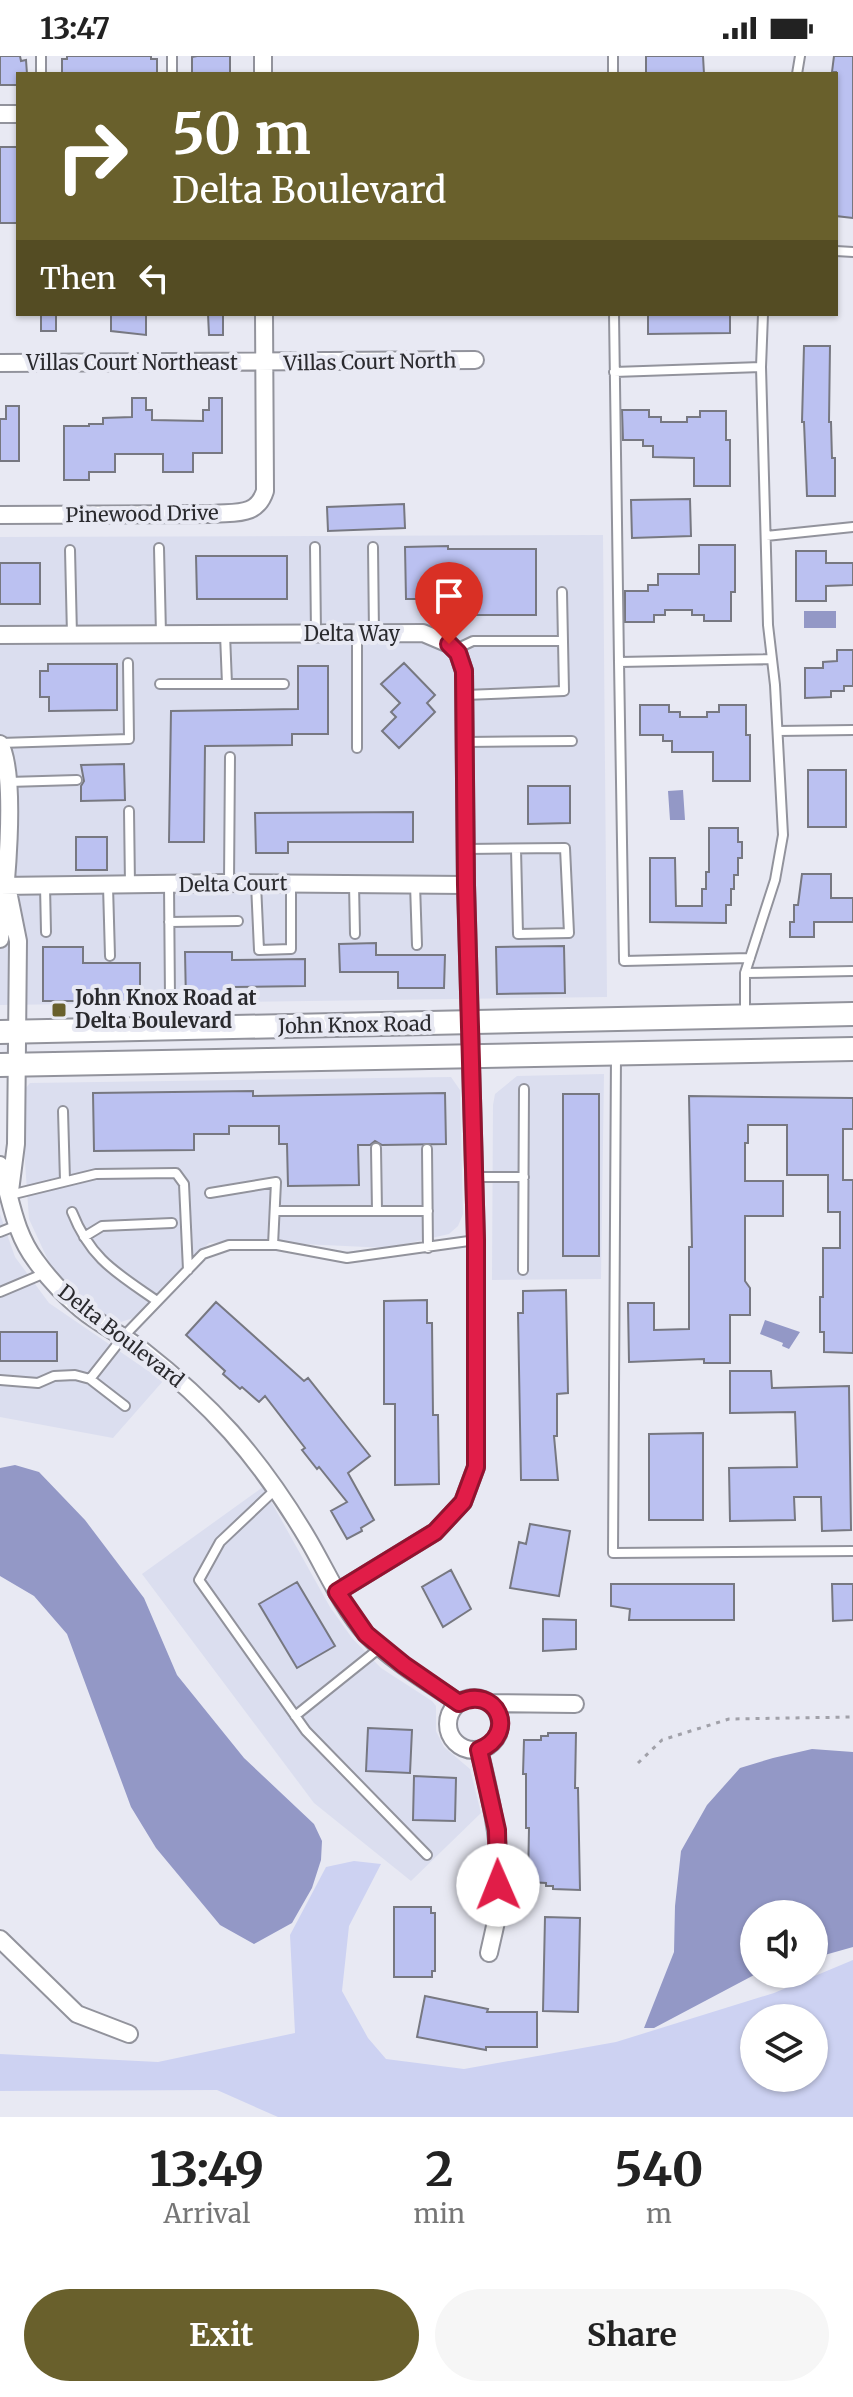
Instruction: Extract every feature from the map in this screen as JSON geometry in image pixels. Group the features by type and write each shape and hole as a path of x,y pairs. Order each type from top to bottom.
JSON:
{"main road":[{"name":"John Knox Road","path":"9,1032 853,1014"},
{"name":"John Knox Road","path":"8,1064 853,1049"}],"street":[{"path":"264,316 264,363"},
{"name":"Villas Court North","path":"264,363 475,360"},
{"name":"Villas Court Northeast","path":"0,363 264,363"},
{"name":"Pinewood Drive","path":"0,515 243,512 262,502 265,484 264,363"},
{"name":"Delta Way","path":"0,635 423,633 441,639 454,650"},
{"path":"337,1592 435,1532 463,1502 476,1467 476,1240 466,885 465,695 464,671 454,650"},
{"path":"0,743 8,782 0,939"},
{"name":"Delta Court","path":"3,886 229,883 466,885"},
{"path":"3,886 18,941 9,1032 8,1064 16,1144 10,1195"},
{"name":"Delta Boulevard","path":"0,1165 10,1195 8,1229 55,1286 83,1311 123,1337 186,1387 230,1431 276,1489 337,1592 366,1634 459,1703"},
{"path":"471,1698 490,1703 501,1720 500,1729 490,1745 479,1750 464,1748 449,1731 450,1714 459,1703 471,1698"},
{"path":"490,1703 575,1704"},
{"path":"479,1750 493,1805 498,1861 498,1909 489,1953"},
{"path":"0,1939 77,2014 129,2034"}],"lane":[{"path":"614,316 624,961 750,958"},
{"path":"745,1017 745,973 775,880 783,835 778,731 768,625 761,367 763,316"},
{"path":"614,372 761,367"},
{"path":"766,536 853,527"},
{"path":"315,547 316,634"},
{"path":"357,748 373,547"},
{"path":"159,548 161,634"},
{"path":"70,550 72,635"},
{"path":"465,695 564,691 562,592"},
{"path":"225,634 227,684"},
{"path":"454,650 473,641 563,641"},
{"path":"619,662 772,659"},
{"path":"0,743 129,739 128,663"},
{"path":"160,684 284,684"},
{"path":"778,731 853,730"},
{"path":"466,742 572,741"},
{"path":"229,883 230,757"},
{"path":"8,782 77,780"},
{"path":"129,811 130,885"},
{"path":"466,849 565,848 569,933 518,934 516,849"},
{"path":"256,883 259,950 291,949 291,883"},
{"path":"354,884 355,934"},
{"path":"415,884 417,945"},
{"path":"169,885 170,999"},
{"path":"45,886 46,932"},
{"path":"108,886 110,956"},
{"path":"169,922 238,921"},
{"path":"745,973 853,971"},
{"path":"616,1054 613,1553 853,1551"},
{"path":"523,1270 524,1089"},
{"path":"63,1111 65,1181"},
{"path":"376,1148 377,1211"},
{"path":"427,1149 428,1248"},
{"path":"10,1195 96,1174 176,1173 184,1184 188,1270"},
{"path":"474,1177 524,1177"},
{"path":"210,1193 276,1182 273,1245"},
{"path":"276,1211 428,1211"},
{"path":"72,1212 91,1250 110,1268 157,1301"},
{"path":"84,1237 102,1226 172,1223"},
{"path":"90,1379 123,1337 210,1249 229,1245 273,1245 347,1258 476,1240"},
{"path":"0,1292 45,1273"},
{"path":"0,1380 38,1383 54,1376 75,1375 90,1379 125,1406"},
{"path":"276,1489 220,1542 199,1580 306,1731 427,1855"},
{"path":"295,1716 382,1647"}],"path":[{"path":"638,1763 662,1740 729,1719 853,1717"}],"shaded area":[{"path":"603,535 607,997 0,1005 0,537"},
{"path":"804,611 836,611 836,628 804,628"},
{"path":"683,790 685,820 670,820 668,791"},
{"path":"604,1074 601,1279 492,1280 495,1094 517,1076"},
{"path":"451,1077 460,1090 463,1214 458,1226 449,1234 388,1248 302,1244 269,1239 209,1243 133,1318 118,1323 86,1303 54,1273 29,1219 21,1105 30,1083"},
{"path":"0,1214 15,1257 49,1303 163,1381 113,1438 0,1417"},
{"path":"765,1320 800,1332 789,1349 782,1346 783,1343 760,1334"},
{"path":"15,1465 39,1472 85,1520 144,1598 177,1675 244,1758 314,1824 322,1841 321,1860 312,1888 292,1923 254,1944 220,1925 156,1848 131,1807 67,1634 34,1596 0,1576 0,1468"},
{"path":"263,1487 330,1607 352,1638 381,1668 432,1701 436,1706 436,1731 444,1747 470,1769 481,1813 411,1881 314,1803 142,1574"},
{"path":"812,1749 853,1752 853,1947 828,1954 828,1900 740,1900 740,1982 654,2028 644,2028 674,1952 681,1851 707,1805 740,1768"},
{"path":"354,1861 381,1864 349,1926 342,1991 368,2038 386,2059 464,2069 616,2042 786,1988 828,1988 828,1970 853,1960 853,2117 278,2117 217,2090 0,2091 0,2054 158,2062 295,2033 290,1935 326,1867"}],"building":[{"path":"0,56 20,56 21,61 26,60 27,72 16,72 16,85 0,85"},
{"path":"67,56 151,56 151,59 157,59 157,72 62,72 62,59 67,59"},
{"path":"230,56 230,72 192,72 192,57"},
{"path":"646,56 703,56 704,72 646,72"},
{"path":"834,56 853,56 853,218 838,216 838,72 832,72"},
{"path":"0,147 16,147 16,223 0,223"},
{"path":"41,316 56,316 56,331 41,331"},
{"path":"111,316 146,316 146,335 111,331"},
{"path":"208,316 223,316 223,335 209,335"},
{"path":"648,316 730,316 730,333 648,334"},
{"path":"804,346 830,346 829,422 832,458 835,458 835,496 807,496 802,422"},
{"path":"132,398 146,398 146,410 152,410 152,420 203,421 203,410 209,410 209,398 222,398 222,453 193,453 193,472 163,472 163,454 115,454 115,472 89,472 89,480 64,480 64,426 89,426 103,424 103,418 132,417"},
{"path":"6,406 19,406 19,461 0,461 0,419 6,419"},
{"path":"622,410 649,410 649,417 661,417 661,422 687,422 687,417 700,417 700,411 726,411 726,440 730,440 730,486 694,486 694,458 653,457 653,446 643,446 643,440 623,440"},
{"path":"690,499 691,536 632,538 631,500"},
{"path":"404,504 405,528 328,531 327,507"},
{"path":"699,545 735,545 735,592 731,592 731,621 704,621 704,615 692,615 692,610 665,610 665,615 654,615 654,622 625,622 625,591 648,591 648,585 658,585 658,574 699,574"},
{"path":"448,546 448,549 536,549 536,615 458,615 457,599 406,599 405,547"},
{"path":"796,551 826,551 826,563 853,563 853,585 826,586 826,601 796,601"},
{"path":"196,556 287,556 287,599 197,599"},
{"path":"0,563 40,563 40,604 0,604"},
{"path":"837,650 853,650 853,686 844,686 844,691 831,691 831,697 805,698 805,668 823,668 823,662 837,661"},
{"path":"404,663 435,695 427,703 435,712 399,748 382,731 396,717 391,712 400,703 381,684"},
{"path":"48,664 117,664 117,710 49,711 49,697 40,697 40,671 48,671"},
{"path":"298,666 328,666 328,734 292,734 292,745 205,746 204,842 169,842 171,711 298,709"},
{"path":"640,705 669,705 669,712 680,712 680,717 707,717 707,712 719,712 719,705 746,705 746,735 750,735 750,781 713,781 713,752 672,752 672,741 663,741 663,735 640,735"},
{"path":"124,764 125,800 81,801 84,781 81,765"},
{"path":"808,770 846,770 846,827 808,827"},
{"path":"528,786 570,786 570,823 528,824"},
{"path":"413,812 413,842 288,842 288,853 256,853 255,813"},
{"path":"709,828 738,828 738,842 742,842 742,858 738,858 738,875 734,875 734,889 731,889 731,905 726,905 726,923 650,922 650,858 675,858 676,906 702,906 702,889 706,889 706,872 709,872"},
{"path":"76,837 107,837 107,870 76,870"},
{"path":"802,874 831,874 831,898 853,898 853,922 814,922 814,937 790,937 790,922 794,922 794,905 798,905"},
{"path":"376,943 376,955 445,955 444,988 398,988 398,972 340,972 339,944"},
{"path":"564,946 565,993 497,994 496,947"},
{"path":"43,947 83,947 83,963 140,963 140,1006 92,1006 92,1001 43,1001"},
{"path":"185,952 232,952 232,960 305,959 305,986 232,987 232,1002 186,1002"},
{"path":"253,1091 253,1096 445,1093 446,1144 382,1145 375,1141 370,1145 358,1145 359,1185 288,1186 287,1144 279,1144 279,1126 229,1126 229,1134 194,1134 194,1150 94,1151 93,1093"},
{"path":"563,1094 599,1094 599,1256 563,1256"},
{"path":"689,1096 853,1098 853,1129 843,1129 843,1180 853,1180 853,1353 824,1352 824,1332 820,1332 823,1248 840,1248 840,1212 828,1212 828,1175 787,1175 787,1125 748,1125 745,1181 783,1181 783,1216 745,1216 745,1281 750,1288 750,1315 730,1315 730,1363 704,1363 704,1359 629,1362 628,1303 654,1303 654,1330 689,1329 689,1247 692,1247"},
{"path":"566,1290 568,1393 557,1394 557,1436 554,1436 558,1480 521,1480 518,1313 523,1313 523,1291"},
{"path":"427,1300 427,1323 432,1323 433,1415 438,1415 439,1484 395,1485 395,1404 384,1404 384,1301"},
{"path":"216,1302 304,1381 308,1378 370,1456 348,1473 374,1520 361,1528 362,1531 347,1539 331,1511 347,1502 302,1450 305,1448 265,1396 259,1402 242,1387 240,1389 186,1335"},
{"path":"0,1332 57,1332 57,1361 0,1361"},
{"path":"730,1371 771,1371 772,1388 849,1386 851,1530 822,1531 821,1497 794,1497 795,1520 730,1521 729,1468 797,1467 795,1412 730,1413"},
{"path":"703,1433 703,1520 649,1520 649,1434"},
{"path":"530,1524 570,1531 559,1596 510,1588 519,1542 526,1544"},
{"path":"451,1570 471,1609 443,1627 422,1587"},
{"path":"297,1582 335,1646 297,1668 259,1604"},
{"path":"611,1584 734,1584 734,1620 629,1620 630,1609 611,1606"},
{"path":"832,1584 853,1584 853,1620 833,1621"},
{"path":"543,1619 576,1620 576,1649 543,1651"},
{"path":"368,1728 412,1730 410,1773 366,1771"},
{"path":"548,1733 576,1733 575,1788 578,1788 580,1890 553,1889 546,1883 528,1882 529,1828 526,1828 524,1740 541,1740 541,1736 548,1736"},
{"path":"414,1776 456,1778 455,1821 413,1820"},
{"path":"394,1907 431,1907 431,1913 435,1913 435,1971 432,1971 432,1977 394,1977"},
{"path":"545,1917 580,1918 578,2012 543,2011"},
{"path":"425,1996 488,2009 487,2012 537,2012 537,2047 486,2047 486,2050 417,2037"}],"place":[{"name":"John Knox Road at Delta Boulevard","path":"59,1010"}],"route":[{"path":"449,644 458,653 464,671 466,885 476,1240 476,1467 463,1502 435,1532 337,1592 366,1634 404,1665 459,1703 480,1698 496,1709 501,1720 497,1738 479,1750 497,1830 498,1885"}]}
